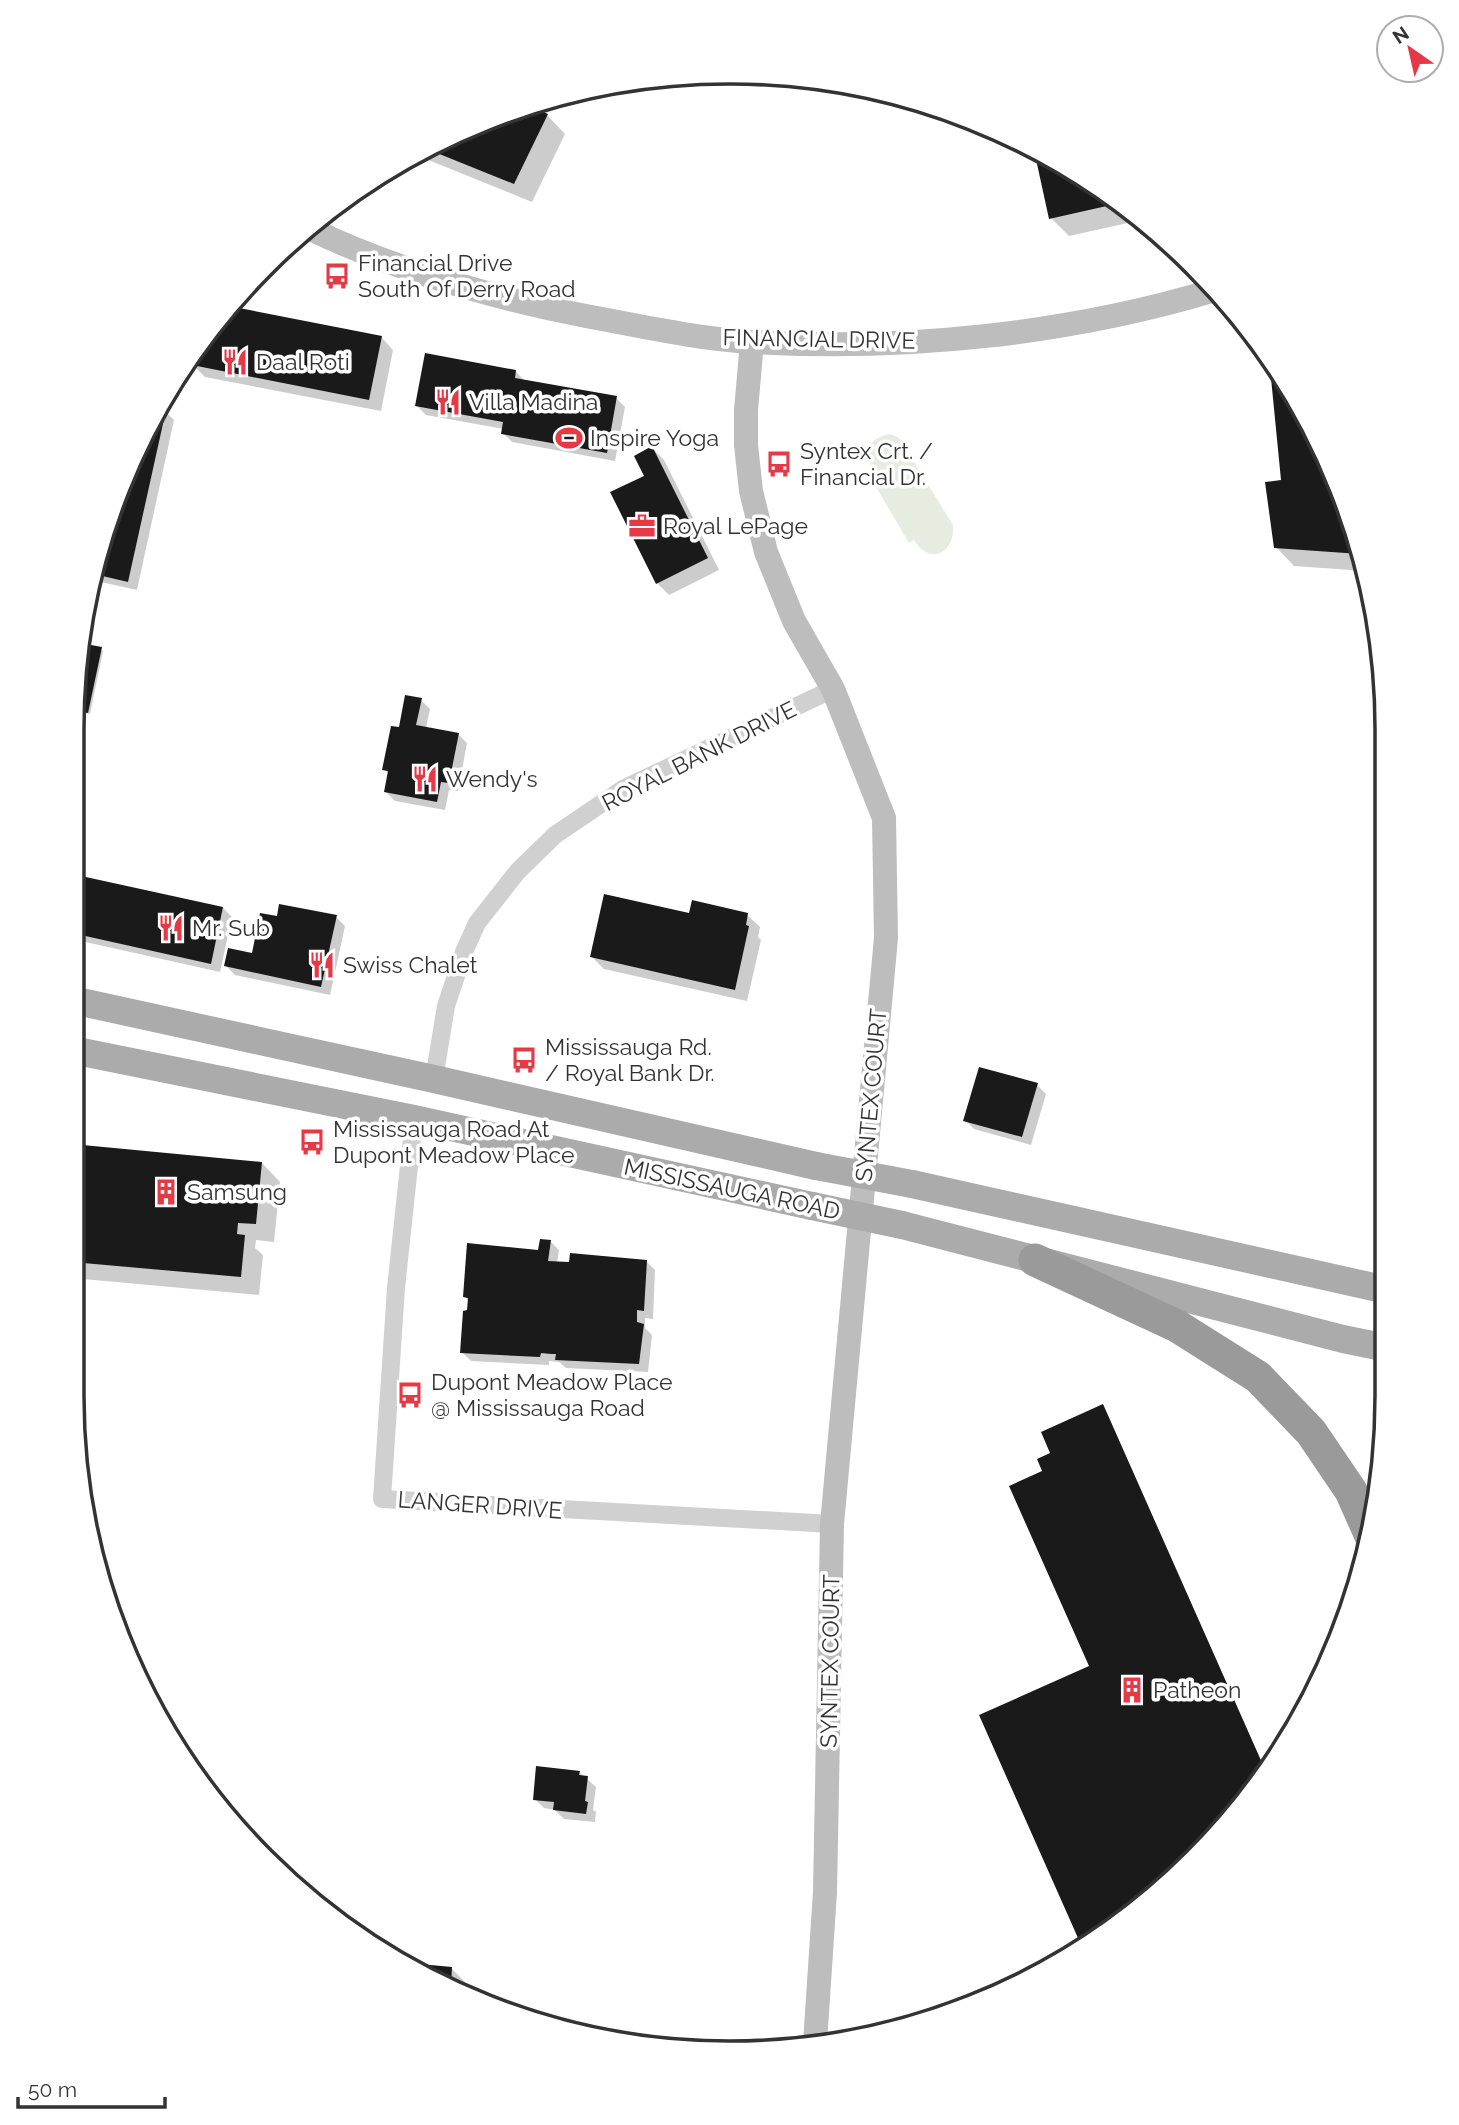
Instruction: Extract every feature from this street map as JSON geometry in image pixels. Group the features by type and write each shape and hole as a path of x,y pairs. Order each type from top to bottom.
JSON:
{"highway":[{"path":"1035,1260 1177,1326 1258,1377 1311,1432 1351,1491 1363,1519"}],"main road":[{"name":"MISSISSAUGA ROAD","path":"84,1003 1375,1287"},
{"name":"MISSISSAUGA ROAD","path":"84,1053 414,1119 902,1225 1375,1346"}],"street":[{"name":"FINANCIAL DRIVE","path":"318,233 354,250 413,271 522,304 666,332 752,342 904,342 1024,330 1125,315 1204,292"},
{"name":"SYNTEX COURT","path":"752,342 746,410 751,491 766,552 794,621 833,689 884,818 886,938 832,1524 825,1892 816,2035"},
{"name":"ROYAL BANK DRIVE","path":"434,1079 446,1006 464,952 477,923 517,871 555,835 623,789 833,689"},
{"name":"LANGER DRIVE","path":"414,1119 396,1288 382,1499 832,1524"}],"shaded area":[{"path":"890,434 899,438 953,525 950,543 940,553 927,553 914,540 909,543 868,473 873,470 866,455 870,446 878,438"}],"building":[{"path":"543,112 548,114 514,184 439,154 482,133"},
{"path":"1037,162 1106,206 1049,219"},
{"path":"241,308 382,336 369,400 197,366"},
{"path":"425,353 516,370 515,378 617,396 607,453 501,434 503,422 415,406"},
{"path":"1271,379 1289,407 1326,482 1350,553 1274,548 1265,482 1281,480"},
{"path":"164,418 128,582 103,576 133,482"},
{"path":"652,446 708,558 656,584 610,492 644,476 634,456"},
{"path":"90,645 102,647 88,713 84,712 85,687"},
{"path":"405,695 422,698 416,725 459,733 449,783 441,782 437,802 384,792 388,771 382,770 391,726 399,727"},
{"path":"84,877 223,907 211,964 84,936"},
{"path":"604,894 689,913 692,900 748,913 746,925 749,926 735,990 590,957"},
{"path":"279,904 337,915 321,987 224,966 228,948 252,953 260,913 277,916"},
{"path":"979,1067 1038,1083 1022,1137 963,1121"},
{"name":"Samsung","path":"84,1145 262,1162 256,1224 238,1223 237,1234 245,1235 241,1277 84,1263"},
{"path":"540,1239 551,1240 548,1261 569,1262 570,1253 647,1260 644,1311 637,1310 637,1322 644,1324 639,1364 555,1360 556,1354 541,1353 540,1357 460,1353 463,1311 467,1310 468,1298 463,1297 467,1243 538,1250"},
{"name":"Patheon","path":"1103,1404 1261,1761 1215,1821 1186,1852 1122,1908 1078,1938 979,1715 1089,1666 1009,1486 1042,1471 1037,1459 1050,1453 1041,1432"},
{"path":"536,1766 580,1771 579,1775 588,1776 586,1814 553,1810 554,1802 533,1800"},
{"path":"426,1965 452,1967 451,1978"}],"place":[{"name":"Financial Drive South Of Derry Road","path":"337,276"},
{"name":"Daal Roti","path":"235,362"},
{"name":"Villa Madina","path":"448,402"},
{"name":"Inspire Yoga","path":"569,438"},
{"name":"Syntex Crt. / Financial Dr.","path":"779,464"},
{"name":"Royal LePage","path":"642,526"},
{"name":"Wendy's","path":"425,779"},
{"name":"Mr. Sub","path":"171,928"},
{"name":"Swiss Chalet","path":"322,965"},
{"name":"Mississauga Rd. / Royal Bank Dr.","path":"524,1060"},
{"name":"Mississauga Road At Dupont Meadow Place","path":"312,1142"},
{"name":"Samsung","path":"166,1192"},
{"name":"Dupont Meadow Place @ Mississauga Road","path":"410,1395"},
{"name":"Patheon","path":"1132,1690"}]}
